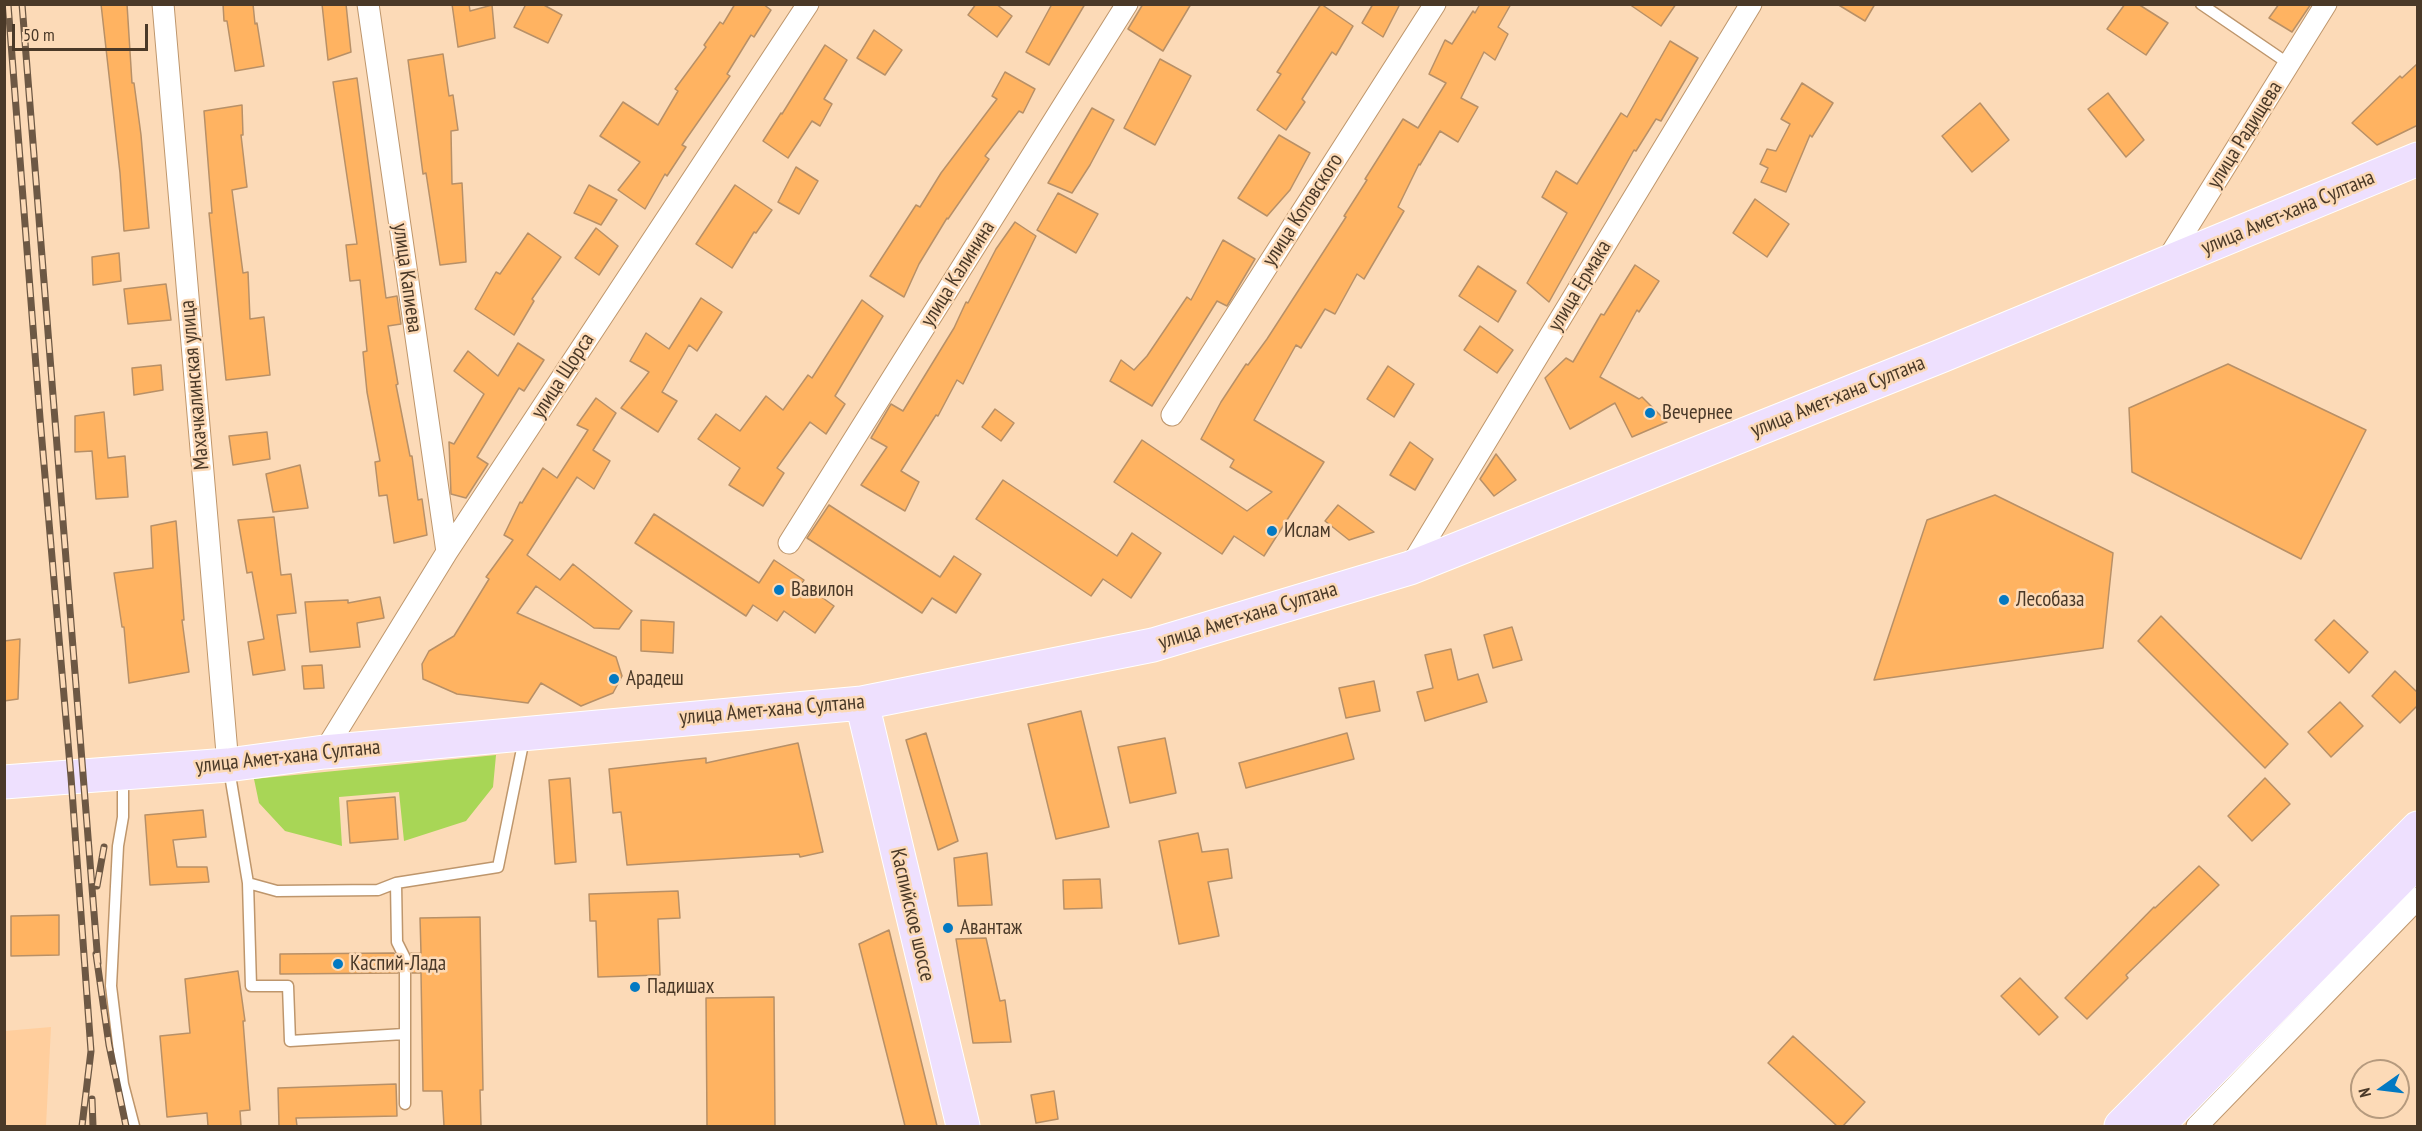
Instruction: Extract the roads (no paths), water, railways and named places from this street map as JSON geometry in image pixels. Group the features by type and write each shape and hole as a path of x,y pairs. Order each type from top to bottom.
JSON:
{"main road":[{"name":"улица Амет-хана Султана","path":"4,782 228,765 324,752 861,703 1152,645 1410,568 2163,265 2418,159"},
{"name":"Каспийское шоссе","path":"861,703 963,1126"},
{"path":"2121,1126 2418,828"},
{"path":"2157,1126 2418,860"}],"street":[{"name":"Махачкалинская улица","path":"163,4 228,765"},
{"name":"улица Капиева","path":"368,4 447,552"},
{"name":"улица Щорса","path":"324,752 447,552 808,4"},
{"name":"улица Калинина","path":"789,543 1127,4"},
{"name":"улица Котовского","path":"1172,415 1435,4"},
{"name":"улица Ермака","path":"1410,568 1751,4"},
{"name":"улица Радищева","path":"2163,265 2326,4"},
{"path":"2197,1126 2418,898"}],"lane":[{"path":"2201,4 2289,64"},
{"path":"248,883 277,891 378,890 396,883 498,867 525,733"},
{"path":"228,765 248,883 251,986 288,986 290,1041 404,1034"},
{"path":"123,772 123,817 118,846 111,986 123,1084 134,1126"},
{"path":"396,883 397,942 405,958 405,1104"}],"railway":[{"path":"8,4 91,1051 82,1126"},
{"path":"22,4 98,963"},
{"path":"97,886 104,847"},
{"path":"96,954 109,1045 126,1126"},
{"path":"92,1099 93,1126"}],"place":[{"name":"Вечернее","path":"1650,413"},
{"name":"Ислам","path":"1272,531"},
{"name":"Вавилон","path":"779,590"},
{"name":"Лесобаза","path":"2004,600"},
{"name":"Арадеш","path":"614,679"},
{"name":"Авантаж","path":"948,928"},
{"name":"Каспий-Лада","path":"338,964"},
{"name":"Падишах","path":"635,987"}]}
